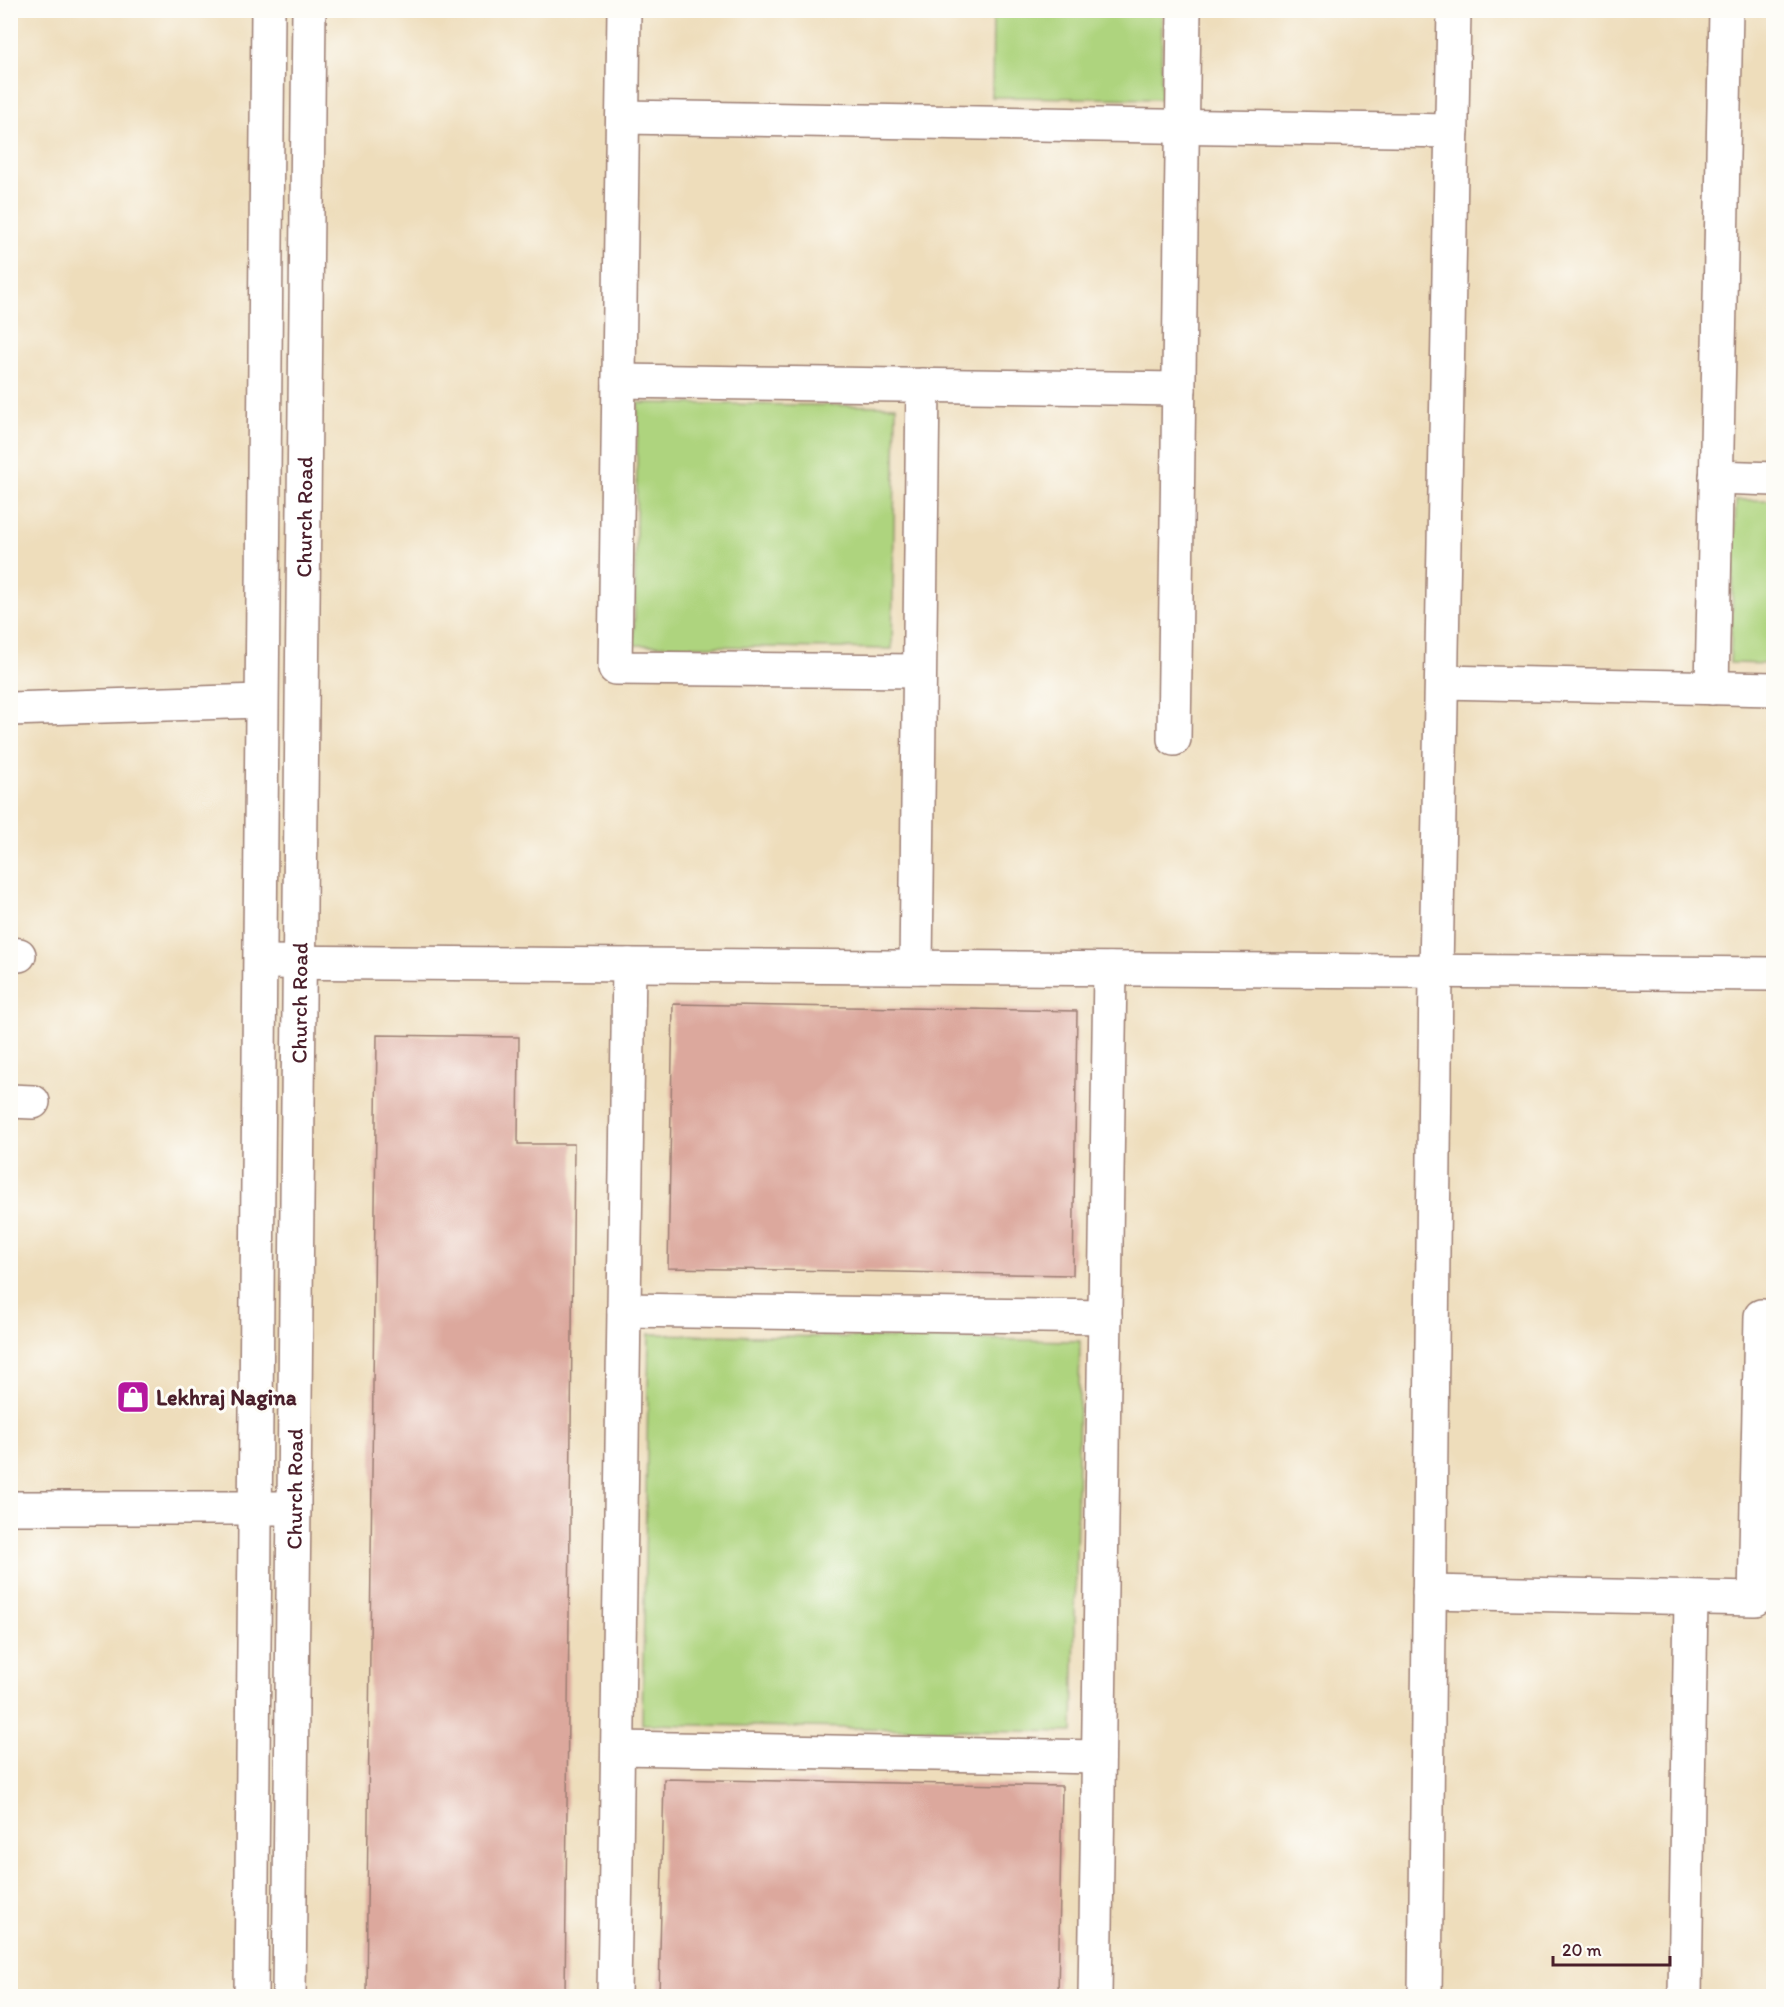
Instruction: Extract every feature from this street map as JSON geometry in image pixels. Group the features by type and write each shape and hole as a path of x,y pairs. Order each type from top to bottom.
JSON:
{"street":[{"name":"Church Road","path":"251,1996 261,962 260,701 268,10"},
{"name":"Church Road","path":"289,1996 309,10"},
{"path":"624,10 615,668 919,671"},
{"path":"1174,739 1184,10"},
{"path":"1425,1996 1436,971 1454,10"},
{"path":"1712,688 1726,10"},
{"path":"623,117 1452,131"},
{"path":"619,381 1179,389"},
{"path":"916,967 923,385"},
{"path":"1716,477 1773,479"},
{"path":"1442,682 1773,689"},
{"path":"10,709 260,701"},
{"path":"261,962 1773,974"},
{"path":"614,1996 629,965"},
{"path":"1095,1996 1110,969"},
{"path":"624,1310 1105,1317"},
{"path":"1429,1592 1755,1599 1761,1316 1773,1317"},
{"path":"10,1508 294,1508"},
{"path":"1685,1996 1691,1598"},
{"path":"618,1748 1098,1758"}],"green space":[{"path":"993,11 1162,11 1161,99 992,97"},
{"path":"638,403 896,406 892,649 634,645"},
{"path":"1736,500 1773,500 1773,664 1730,663"},
{"path":"649,1334 1080,1341 1073,1732 642,1724"}],"building":[{"path":"673,1004 1077,1011 1073,1275 668,1268"},
{"path":"377,1035 519,1037 518,1144 574,1144 565,1996 366,1996"},
{"path":"664,1779 1062,1786 1058,1996 659,1996"}],"place":[{"name":"Lekhraj Nagina","path":"133,1397"}]}
